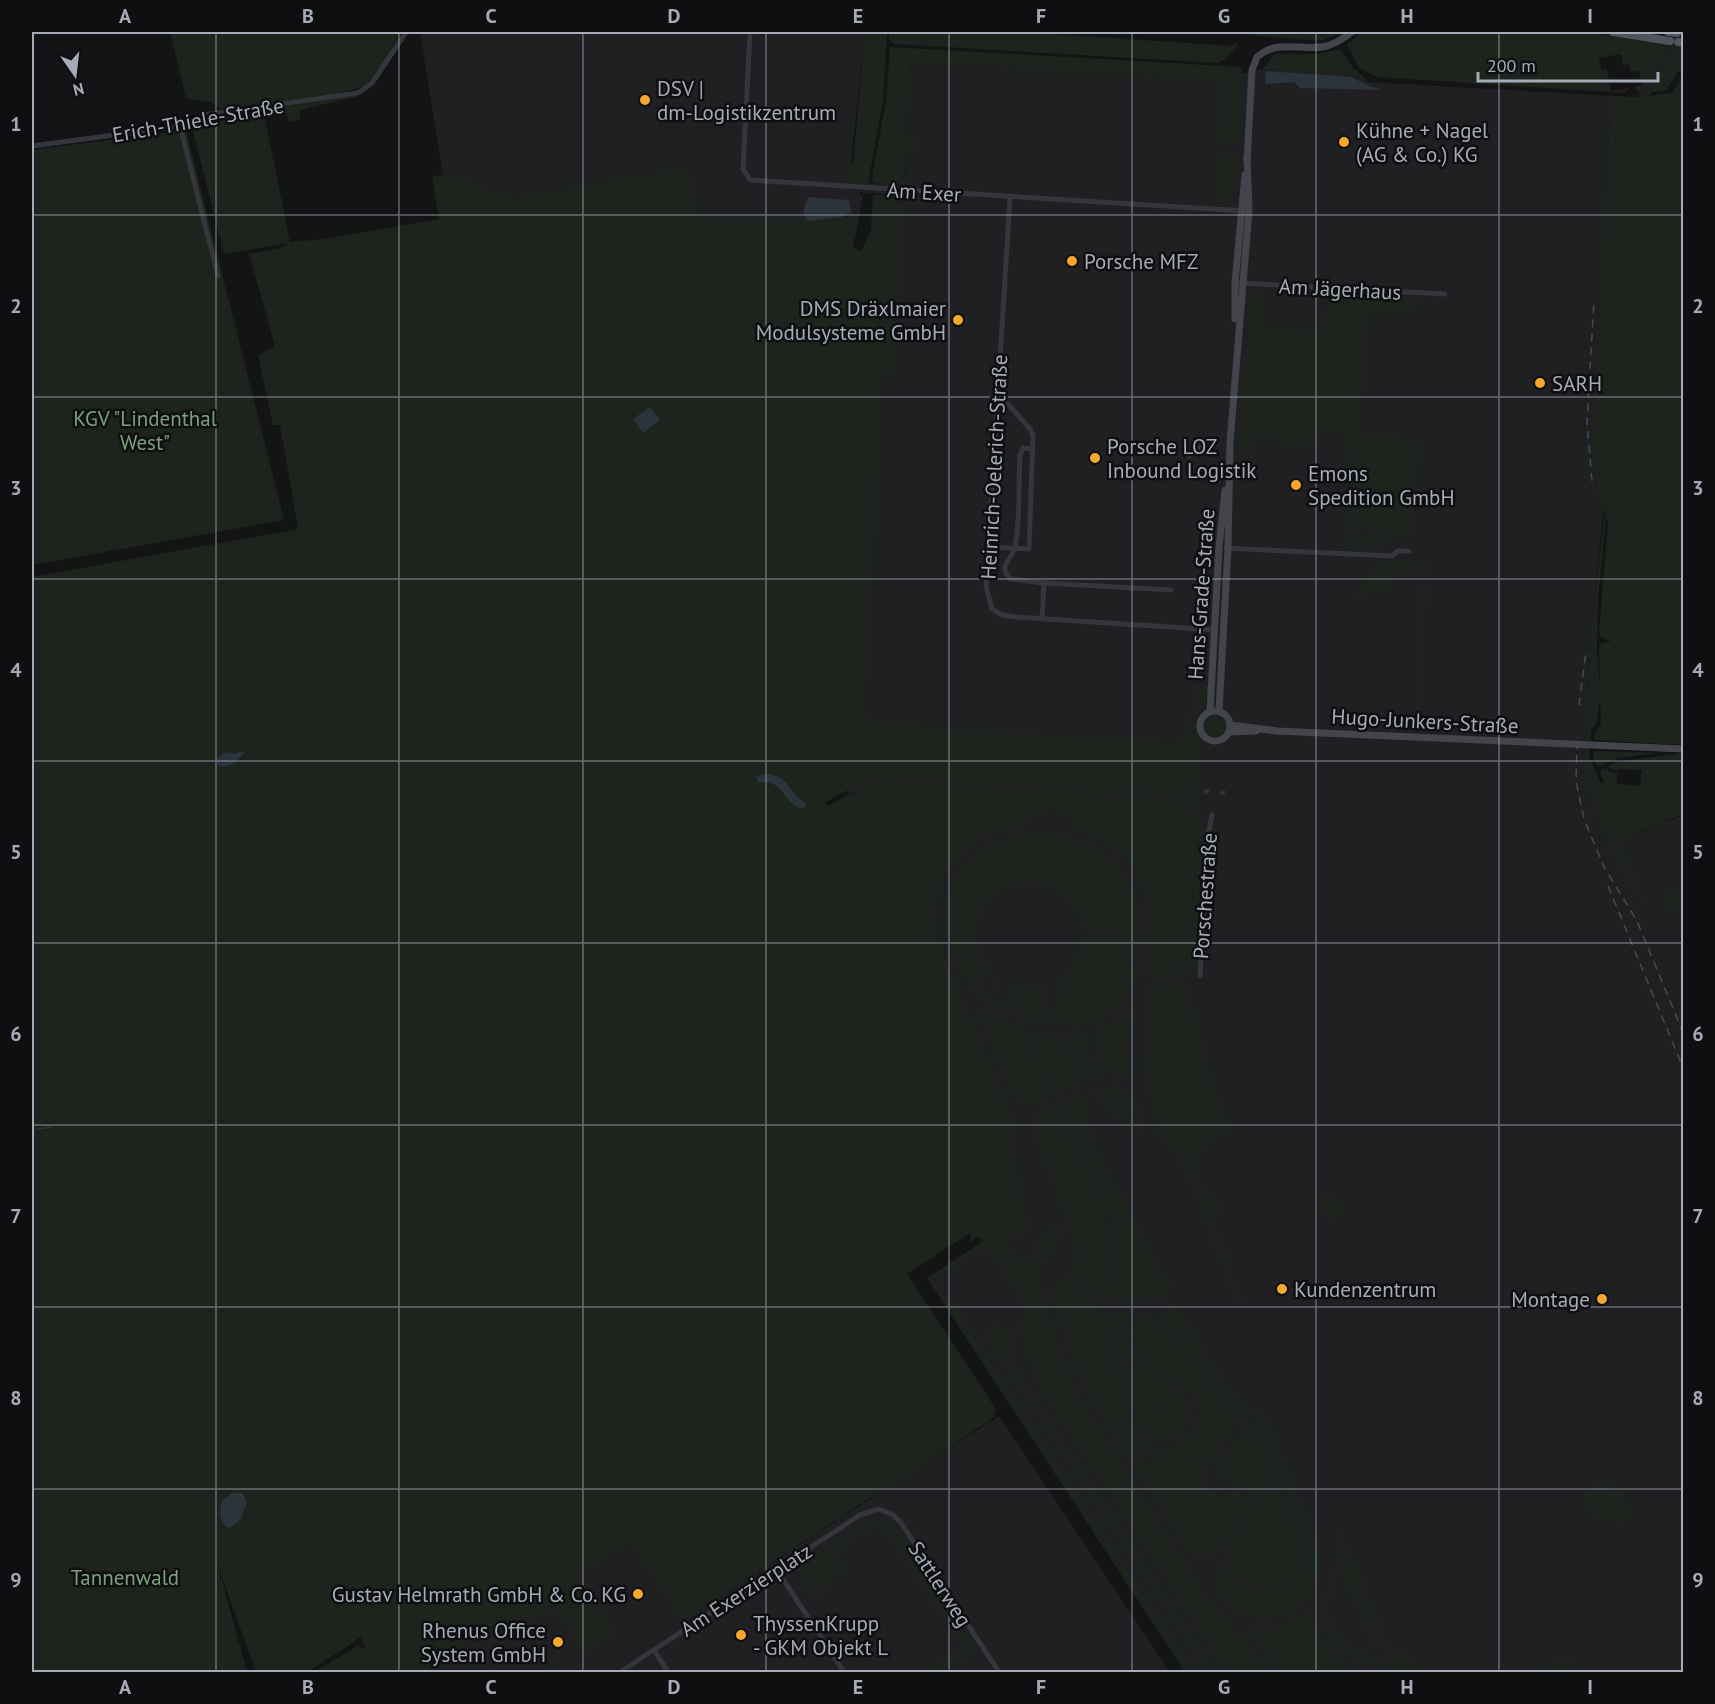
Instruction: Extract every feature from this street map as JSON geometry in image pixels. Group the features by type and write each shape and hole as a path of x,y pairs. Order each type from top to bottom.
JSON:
{"main road":[{"path":"1613,32 1677,42"}],"street":[{"name":"Erich-Thiele-Straße","path":"32,146 189,125 203,115 358,93 372,83 406,32"},
{"name":"Am Exer","path":"750,32 743,169 750,180 1010,198 1249,211"},
{"path":"1341,40 1347,32"},
{"name":"Hans-Grade-Straße","path":"1236,345 1234,283 1247,157 1252,70 1257,57 1272,48 1325,47 1352,32"},
{"path":"180,126 218,276"},
{"name":"Hans-Grade-Straße","path":"1210,711 1219,547 1249,211 1247,157"},
{"name":"Heinrich-Oelerich-Straße","path":"1010,198 986,586 992,609 1002,615 1042,619 1223,630"},
{"name":"Am Jägerhaus","path":"1234,283 1444,294"},
{"path":"989,547 1029,549 1033,448 1031,430 998,393"},
{"name":"Hans-Grade-Straße","path":"1219,711 1228,548 1230,442"},
{"path":"1189,456 1202,446"},
{"path":"1033,448 1023,448 1020,455 1015,549 1005,562 1008,576 1016,581 1171,590"},
{"path":"1219,547 1391,556 1398,551 1409,551"},
{"path":"1042,619 1044,583"},
{"path":"1210,711 1219,711 1227,716 1229,729 1216,741 1203,736 1200,722 1210,711"},
{"name":"Hugo-Junkers-Straße","path":"1229,729 1683,749"},
{"name":"Porschestraße","path":"1200,976 1207,840 1212,815"},
{"name":"Am Exerzierplatz","path":"620,1672 872,1509"},
{"name":"Sattlerweg","path":"872,1509 886,1511 901,1523 997,1672"},
{"path":"777,1570 844,1672"},
{"path":"654,1650 668,1672"}],"shaded area":[{"path":"420,32 865,32 849,182 903,185 906,185 906,154 913,152 913,137 905,136 911,62 1222,79 1263,69 1351,74 1369,82 1611,96 1606,192 1621,128 1664,49 1678,32 1683,32 1648,98 1592,617 1585,750 1596,793 1619,841 1683,815 1683,1672 1185,1672 927,1278 1014,1221 893,877 833,763 884,376 903,196 860,192 860,195 863,195 859,218 797,227 698,218 689,166 514,198 456,180 443,175"},
{"path":"1266,71 1351,77 1371,87 1380,88 1380,90 1300,88 1294,82 1265,84"},
{"path":"808,197 849,200 851,212 842,217 808,221 803,213"},
{"path":"650,407 660,420 643,433 633,419"},
{"path":"226,752 234,754 245,752 234,764 222,767 217,764 217,758"},
{"path":"769,774 782,779 800,800 806,803 804,809 791,803 775,785 758,782 756,776"},
{"path":"999,1416 1170,1672 379,1672 365,1649 361,1637 596,1482 685,1619 873,1497 870,1492 885,1483 888,1487"},
{"path":"232,1493 242,1493 247,1502 241,1518 228,1528 221,1519 220,1509 222,1501"}],"green space":[{"path":"170,32 401,32 381,67 365,85 318,97 220,109 211,102 186,98"},
{"path":"865,32 887,32 883,101 868,183 849,182 847,177 849,164 853,164"},
{"path":"889,32 1022,32 1233,46 1234,42 1239,45 1224,60 1217,63 894,44 889,39"},
{"path":"1217,32 1341,32 1324,40 1305,40"},
{"path":"1361,32 1591,32 1668,44 1640,93 1634,87 1642,85 1639,71 1631,72 1629,64 1623,65 1621,54 1599,58 1601,70 1607,69 1611,91 1630,88 1624,93 1377,77 1359,68 1347,45"},
{"path":"1676,45 1683,47 1683,69 1677,73 1666,90 1650,93"},
{"path":"890,47 1242,67 1237,143 1227,143 1219,137 1222,79 911,62 905,136 914,137 913,152 906,154 905,173 909,174 909,181 903,185 875,183 872,182 873,171 886,101"},
{"path":"1341,49 1354,69 1369,82 1351,74 1263,69 1275,54 1317,54"},
{"path":"1683,75 1683,745 1595,740 1594,734 1601,724 1600,699 1597,722 1591,731 1589,756 1601,783 1604,782 1600,772 1603,768 1617,774 1617,784 1640,786 1642,770 1618,769 1617,771 1607,766 1616,762 1683,753 1683,814 1619,841 1683,1002 1647,913 1604,828 1591,790 1585,750 1592,617 1605,513 1586,449 1593,447 1611,96 1638,97 1672,93","holes":["1606,516 1608,523 1599,632 1602,638 1611,641 1599,644 1600,685 1597,654 1598,600"]},
{"name":"Tannenwald","path":"360,96 304,109 300,111 301,119 290,122 284,111 269,111 264,114 290,242 325,239 439,219 432,176 443,175 514,198 689,166 699,218 859,218 853,248 861,251 871,229 873,195 903,195 892,370 884,376 881,387 863,715 874,724 1172,744 1183,741 1202,684 1205,684 1204,704 1192,726 1200,744 1196,773 1199,779 1195,779 1195,784 1199,787 1194,787 1193,802 1198,803 1198,812 1179,798 1152,789 1101,794 1060,782 990,788 936,776 909,779 874,777 825,802 828,806 850,794 854,798 864,788 881,781 909,784 935,781 996,793 1060,787 1106,800 1151,794 1179,805 1197,818 1191,922 1187,939 1175,962 1177,973 1171,978 1164,979 1149,973 1150,935 1147,900 1134,868 1123,854 1106,841 1076,827 1070,815 1062,810 1031,811 1021,823 988,833 964,848 955,858 941,882 935,909 935,927 941,950 1059,1233 1037,1273 1047,1314 1074,1388 1096,1427 1212,1607 1259,1659 1261,1672 1228,1672 1038,1382 1021,1331 1024,1312 1020,1294 992,1250 980,1249 934,1280 954,1307 960,1310 965,1323 1194,1672 1185,1672 927,1278 984,1241 978,1237 971,1242 970,1233 907,1274 996,1409 993,1418 888,1488 884,1483 871,1492 873,1496 684,1620 631,1539 577,1574 615,1633 586,1651 555,1605 530,1621 563,1672 559,1672 519,1612 464,1648 480,1672 476,1672 462,1651 429,1672 383,1672 361,1637 308,1672 256,1672 218,1566 247,1672 32,1672 32,577 298,529 280,425 273,425 258,356 275,346 249,254 282,248 288,243 224,254 193,131 207,117","holes":["1014,1126 1053,1222 1022,1269 1004,1243 1030,1226 1027,1220 1001,1235 1024,1221 1016,1172"]},
{"name":"KGV \"Lindenthal West\"","path":"186,130 284,520 32,565 32,150"},
{"path":"1226,151 1237,152 1233,200 1222,203 1160,199 1215,201 1218,159"},
{"path":"1254,291 1262,291 1260,327 1325,332 1329,295 1418,300 1416,309 1409,312 1368,311 1364,392 1358,392 1356,436 1418,440 1413,536 1393,537 1379,524 1354,523 1353,537 1370,538 1371,528 1378,529 1388,539 1378,550 1352,549 1348,546 1351,450 1344,447 1345,431 1316,430 1315,446 1280,444 1280,438 1254,436 1253,450 1241,449 1249,299"},
{"path":"1390,561 1427,563 1419,702 1416,703 1423,575 1419,574 1419,570 1398,569 1398,573 1392,573 1391,591 1395,592 1395,598 1394,593 1365,592 1365,597 1353,602 1373,577 1377,563 1388,564"},
{"path":"1211,715 1219,715 1226,722 1226,730 1219,737 1211,737 1204,730 1204,722"},
{"path":"1594,751 1659,753 1618,758 1598,767 1593,756"},
{"path":"1199,826 1204,826 1201,875 1196,874"},
{"path":"1053,836 1072,840 1106,856 1120,869 1130,885 1139,912 1138,964 1123,951 1122,937 1118,929 1083,924 1072,902 1056,888 1036,882 1016,884 998,891 984,905 976,924 979,955 1008,999 986,972 976,952 966,956 986,979 980,975 977,978 982,983 976,984 996,1001 1011,1006 1013,1011 1007,1013 982,997 970,983 956,957 949,936 946,916 948,898 963,868 976,855 1014,837"},
{"path":"1196,876 1201,877 1196,968 1180,974 1179,958 1192,931"},
{"path":"1683,888 1683,909 1669,912 1663,895"},
{"path":"1105,931 1117,938 1120,957 1138,972 1120,1003 1102,1018 1079,1025 1066,1024 1058,1013 1063,977 1078,959 1084,936"},
{"path":"1181,981 1191,1005 1177,1006 1176,1011 1192,1008 1213,1087 1230,1130 1204,1141 1193,1159 1193,1170 1201,1190 1216,1200 1218,1212 1215,1231 1234,1273 1231,1274 1245,1311 1242,1310 1209,1229 1204,1206 1179,1157 1159,1129 1145,1068 1148,993 1151,989"},
{"path":"1011,986 1026,989 1041,988 1053,1022 1049,1025 1023,1018"},
{"path":"1135,1006 1124,1048 1128,1081 1104,1060 1096,1046 1096,1039 1100,1030"},
{"path":"978,1009 1022,1031 1047,1093 1045,1099 1028,1106 1023,1104 1005,1074"},
{"path":"1032,1033 1061,1037 1079,1080 1076,1086 1054,1093 1030,1036"},
{"path":"1085,1034 1085,1046 1089,1057 1103,1077 1088,1081 1084,1078 1069,1038"},
{"path":"1117,1087 1134,1100 1147,1127 1142,1126 1131,1108 1099,1088"},
{"path":"1092,1091 1126,1110 1139,1131 1134,1133 1124,1119 1097,1099"},
{"path":"1080,1094 1085,1096 1089,1109 1088,1127 1075,1122 1073,1129 1088,1131 1140,1236 1130,1241 1141,1237 1156,1268 1169,1284 1168,1293 1160,1300 1117,1303 1107,1294 1114,1246 1112,1220 1101,1187 1059,1108 1061,1102"},
{"path":"1048,1108 1054,1109 1069,1142 1093,1179 1104,1210 1107,1254 1098,1303 1073,1271 1079,1258 1077,1243 1032,1125 1042,1121 1040,1115 1033,1117"},
{"path":"1333,1193 1342,1214 1330,1219 1321,1198"},
{"path":"1068,1278 1075,1282 1085,1299 1098,1312 1106,1351 1123,1394 1114,1403 1119,1423 1101,1413 1076,1363 1054,1291 1060,1280"},
{"path":"1171,1308 1182,1314 1203,1354 1246,1412 1238,1422 1219,1388 1161,1319 1161,1311"},
{"path":"1111,1313 1126,1313 1131,1317 1126,1334 1134,1355 1118,1362 1108,1336 1106,1317"},
{"path":"1146,1318 1156,1322 1228,1411 1229,1427 1225,1440 1208,1465 1204,1463 1206,1458 1201,1453 1192,1463 1206,1468 1202,1476 1201,1473 1203,1481 1207,1487 1212,1492 1229,1501 1236,1510 1233,1502 1221,1496 1235,1492 1239,1494 1244,1503 1245,1514 1222,1546 1208,1556 1192,1555 1104,1419 1112,1421 1125,1432 1143,1463 1149,1468 1157,1466 1158,1456 1144,1452 1126,1429 1116,1406 1119,1401 1125,1401 1134,1432 1140,1440 1156,1449 1164,1450 1182,1445 1195,1432 1200,1420 1201,1409 1192,1393 1158,1370 1137,1346 1133,1333 1134,1324"},
{"path":"999,1325 1008,1331 1013,1361 1029,1390 1215,1672 1207,1672 991,1342 990,1331"},
{"path":"1139,1360 1186,1403 1187,1421 1175,1436 1156,1439 1141,1427 1120,1368 1124,1366 1126,1371 1131,1369 1156,1408 1150,1411 1153,1415 1167,1409 1165,1404 1158,1407 1132,1368 1137,1367 1135,1361"},
{"path":"1256,1411 1264,1411 1316,1539 1320,1562 1318,1576 1311,1593 1301,1605 1287,1613 1272,1617 1241,1612 1227,1603 1216,1590 1221,1565 1243,1588 1263,1594 1283,1591 1299,1579 1307,1559 1303,1532 1255,1417"},
{"path":"1251,1422 1300,1543 1299,1561 1294,1574 1286,1583 1276,1587 1263,1588 1251,1583 1238,1575 1227,1562 1233,1544 1251,1518 1254,1509 1253,1500 1247,1490 1223,1475 1221,1463"},
{"path":"1610,1481 1614,1491 1619,1490 1632,1520 1615,1521 1601,1517 1585,1500 1581,1492"},
{"path":"875,1516 893,1523 976,1650 941,1672 924,1672 964,1646 881,1521 835,1551 845,1569 829,1580 829,1585 826,1580 821,1587 817,1584 813,1586 811,1591 816,1595 821,1593 822,1588 828,1587 817,1598 812,1598 803,1586 809,1582 800,1567 795,1568"},
{"path":"1340,1530 1387,1648 1408,1657 1426,1672 1397,1672 1339,1569 1337,1555"},
{"path":"1331,1569 1385,1669 1351,1655 1339,1648 1331,1638 1326,1628 1325,1604","holes":["1335,1578 1379,1661 1351,1648 1333,1631 1327,1608"]},
{"path":"1312,1611 1317,1633 1328,1650 1344,1663 1365,1672 1273,1672 1270,1653 1246,1628 1264,1630 1281,1628"},
{"path":"357,1646 365,1649 379,1672 315,1672"},
{"path":"1570,1657 1574,1667 1562,1671 1560,1667 1547,1672 1533,1672"}],"waterway":[{"path":"32,1130 52,1127"}],"tunnel":[{"path":"1206,794 1207,789"},
{"path":"1222,795 1223,790"}],"railway":[{"path":"1592,481 1587,422 1594,300"},
{"path":"1579,705 1586,651"},
{"path":"1577,741 1576,781 1584,819 1604,867 1637,921 1684,1035"},
{"path":"1608,886 1684,1070"}],"place":[{"name":"DSV | dm-Logistikzentrum","path":"645,100"},
{"name":"Kühne + Nagel (AG & Co.) KG","path":"1344,142"},
{"name":"Porsche MFZ","path":"1072,261"},
{"name":"DMS Dräxlmaier Modulsysteme GmbH","path":"958,320"},
{"name":"SARH","path":"1540,383"},
{"name":"Porsche LOZ Inbound Logistik","path":"1095,458"},
{"name":"Emons Spedition GmbH","path":"1296,485"},
{"name":"Kundenzentrum","path":"1282,1289"},
{"name":"Montage","path":"1602,1299"},
{"name":"Gustav Helmrath GmbH & Co. KG","path":"638,1594"},
{"name":"ThyssenKrupp - GKM Objekt L","path":"741,1635"},
{"name":"Rhenus Office System GmbH","path":"558,1642"}]}
